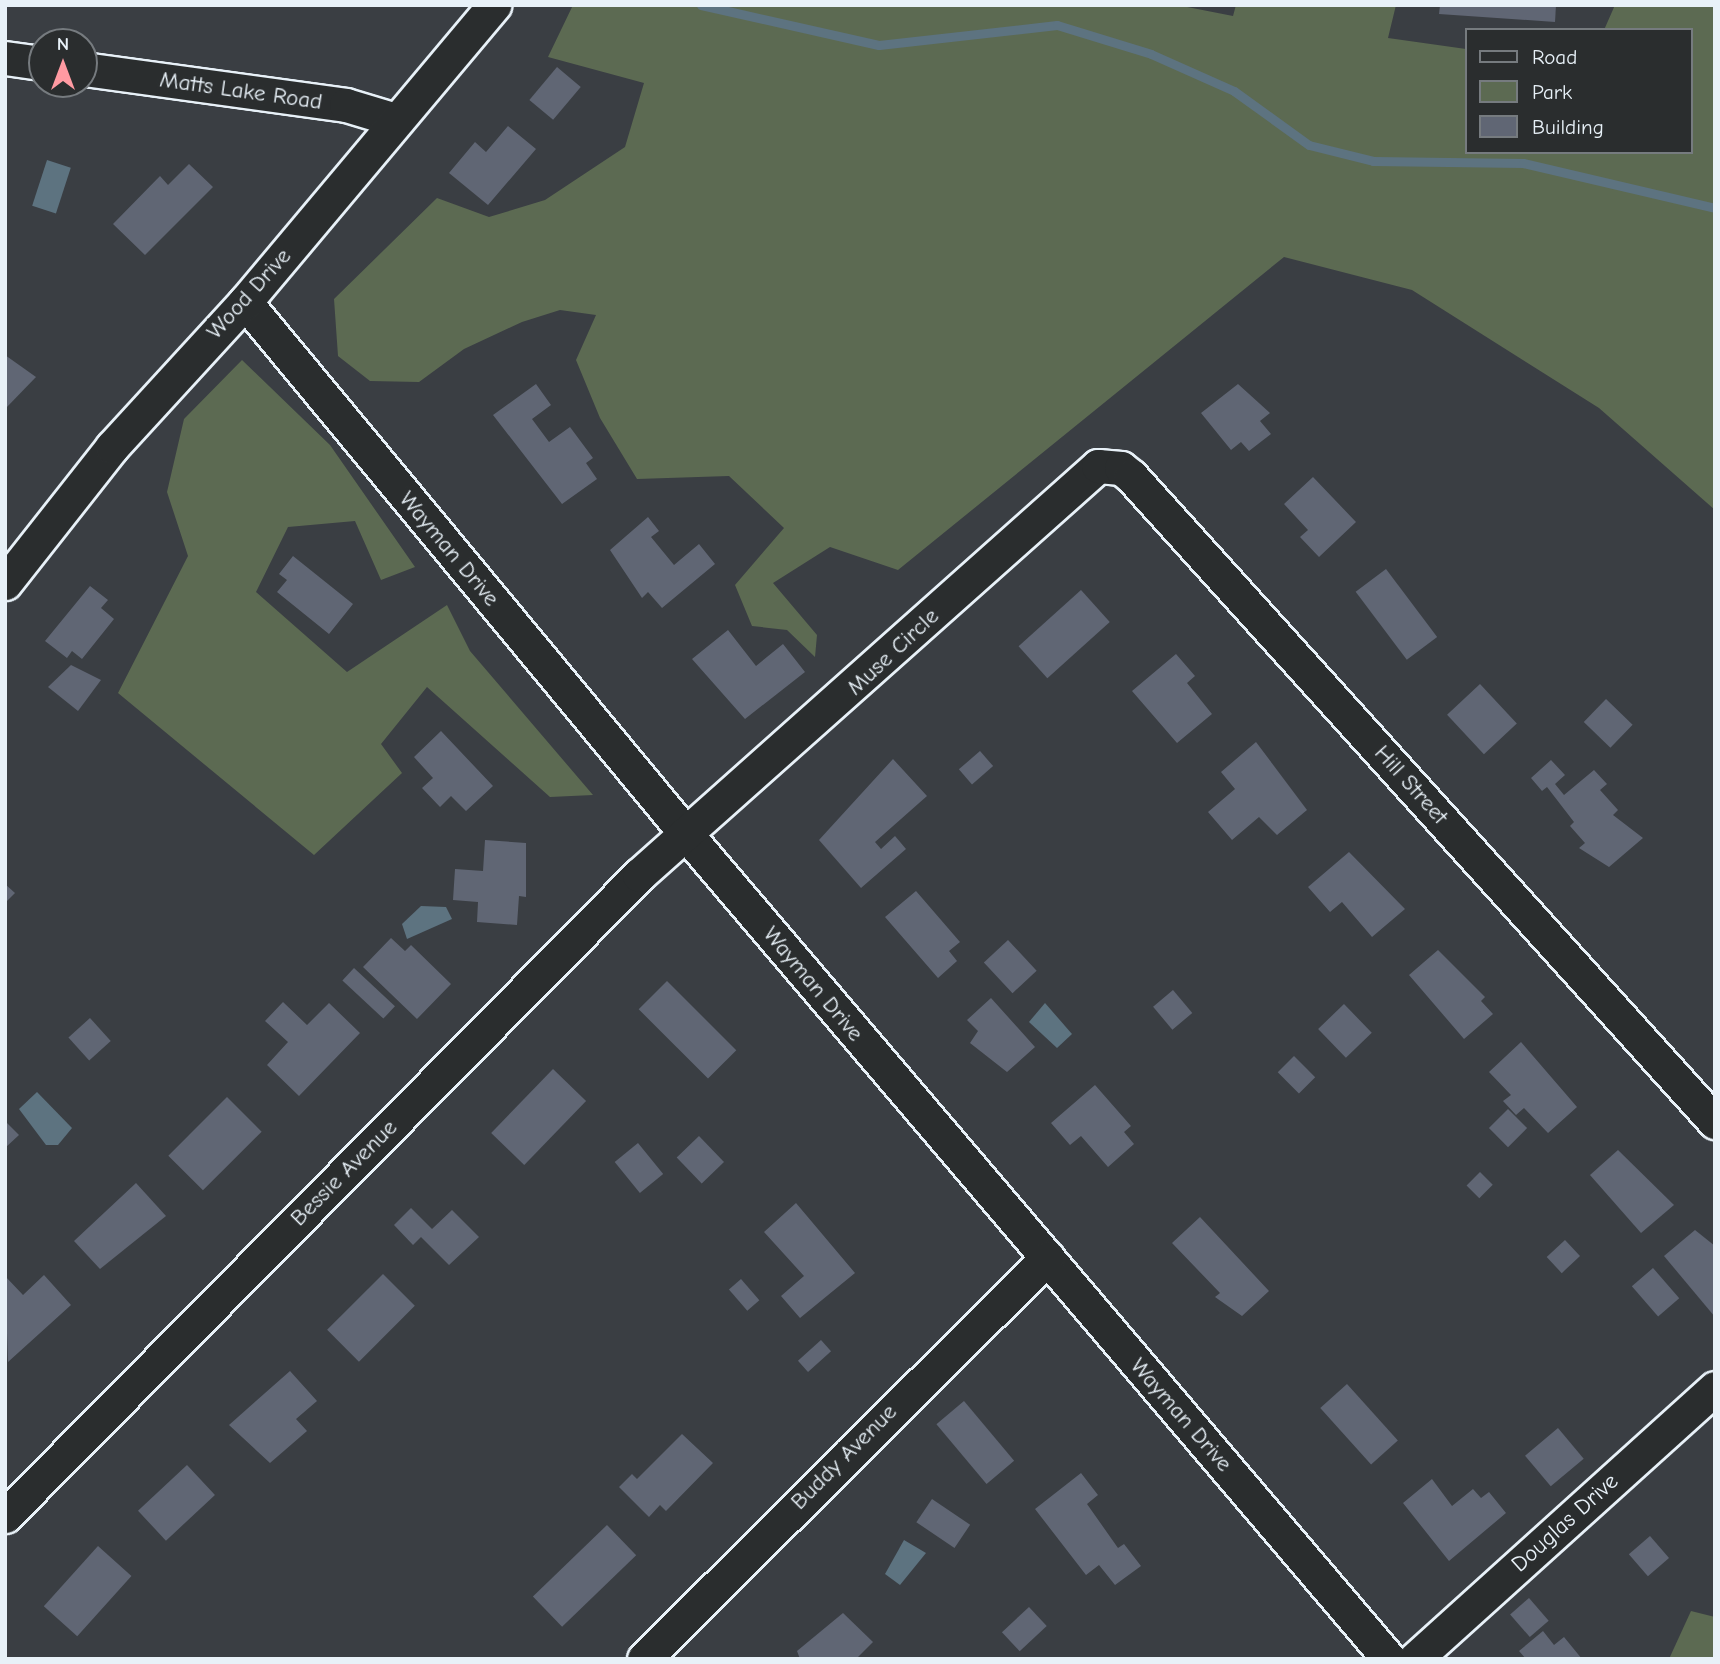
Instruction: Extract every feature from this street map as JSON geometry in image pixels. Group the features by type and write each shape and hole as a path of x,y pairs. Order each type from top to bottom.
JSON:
{"street":[{"name":"Wood Drive","path":"5,583 112,447 245,302 494,5"},
{"path":"5,58 28,61"},
{"name":"Matts Lake Road","path":"98,71 346,105 396,120"},
{"name":"Wayman Drive","path":"245,302 687,835 1389,1659"},
{"name":"Muse Circle","path":"687,835 1098,466"},
{"name":"Hill Street","path":"1098,466 1121,468 1131,476 1715,1122"},
{"name":"Bessie Avenue","path":"5,1516 639,875 687,835"},
{"name":"Buddy Avenue","path":"643,1659 1046,1258"},
{"name":"Douglas Drive","path":"1415,1659 1715,1388"}],"green space":[{"path":"573,5 1177,5 1233,16 1236,5 1396,5 1388,38 1464,49 1464,154 1692,154 1692,28 1605,28 1615,5 1715,5 1715,510 1599,408 1412,290 1284,257 898,570 830,547 773,583 817,635 815,657 787,630 752,626 735,585 784,528 729,476 637,479 600,418 576,360 596,315 560,310 522,322 464,349 419,382 370,381 338,356 334,299 437,198 489,217 545,200 625,147 644,83 548,57"},
{"path":"242,360 330,445 415,567 381,580 355,521 288,527 256,592 347,672 447,605 470,651 593,795 550,797 427,687 381,744 402,773 314,855 118,693 188,556 167,492 184,419"},
{"path":"1691,1611 1715,1617 1715,1659 1669,1659"}],"water":[{"path":"47,160 71,168 56,213 32,206"},
{"path":"421,906 446,907 452,919 407,939 402,924"},
{"path":"1045,1003 1072,1034 1057,1048 1029,1022"},
{"path":"37,1092 72,1128 58,1145 46,1145 19,1109"},
{"path":"904,1540 926,1553 900,1585 885,1574"}],"building":[{"path":"1440,5 1556,5 1555,22 1439,14"},
{"path":"557,67 581,87 553,120 529,100"},
{"path":"508,126 536,149 488,205 449,173 475,142 486,152"},
{"path":"189,164 213,187 145,255 113,224 160,176 168,185"},
{"path":"5,355 36,377 5,409"},
{"path":"536,384 551,405 532,419 549,442 570,427 593,458 586,463 597,479 562,504 493,415"},
{"path":"1238,384 1270,413 1260,421 1271,434 1249,451 1241,442 1231,450 1201,413"},
{"path":"1313,477 1356,522 1319,557 1300,537 1308,530 1284,504"},
{"path":"648,517 659,531 651,537 674,565 699,544 715,564 662,608 648,592 642,598 610,550"},
{"path":"293,556 353,604 329,634 277,592 287,580 279,574"},
{"path":"1386,569 1437,637 1407,660 1356,592"},
{"path":"90,586 108,600 101,608 114,619 82,659 72,651 67,658 45,641"},
{"path":"1081,590 1110,622 1047,678 1019,646"},
{"path":"728,630 756,666 783,644 805,672 745,719 692,659"},
{"path":"1176,654 1195,676 1187,683 1212,714 1177,743 1132,691"},
{"path":"71,665 101,680 78,711 48,687"},
{"path":"1480,684 1517,723 1484,754 1447,715"},
{"path":"1606,699 1633,725 1610,748 1584,722"},
{"path":"441,731 493,786 466,811 451,796 440,807 422,788 433,778 414,757"},
{"path":"1256,742 1307,810 1277,835 1259,817 1232,840 1208,812 1235,789 1221,772"},
{"path":"980,751 993,766 972,784 959,769"},
{"path":"893,759 927,796 875,842 881,849 895,836 906,849 861,888 819,840"},
{"path":"1551,760 1565,775 1555,784 1564,795 1594,770 1607,784 1600,790 1618,810 1613,815 1643,838 1609,867 1579,848 1585,843 1570,826 1574,822 1547,787 1542,791 1531,778"},
{"path":"485,840 526,843 526,897 519,896 517,925 477,922 478,902 453,900 455,869 483,871"},
{"path":"1349,852 1405,909 1372,937 1342,902 1330,912 1308,887"},
{"path":"5,884 15,893 5,903"},
{"path":"916,891 960,942 949,951 957,961 938,978 885,917"},
{"path":"391,938 405,951 411,945 451,984 417,1019 363,967"},
{"path":"1008,940 1037,971 1013,993 984,963"},
{"path":"1438,950 1485,997 1481,1001 1493,1014 1464,1039 1409,975"},
{"path":"354,968 395,1006 383,1019 342,980"},
{"path":"667,981 736,1050 708,1079 639,1009"},
{"path":"1173,990 1192,1013 1172,1030 1153,1007"},
{"path":"991,998 1035,1047 1007,1072 970,1043 978,1031 967,1020"},
{"path":"283,1002 307,1025 329,1003 360,1033 299,1096 267,1065 288,1042 265,1021"},
{"path":"1344,1004 1372,1033 1346,1058 1318,1029"},
{"path":"90,1018 111,1041 89,1060 68,1037"},
{"path":"1521,1042 1577,1107 1548,1133 1524,1108 1516,1115 1503,1101 1511,1095 1489,1072"},
{"path":"1294,1056 1315,1077 1299,1093 1278,1072"},
{"path":"553,1069 586,1101 524,1165 491,1133"},
{"path":"1095,1085 1131,1126 1124,1132 1134,1144 1108,1167 1081,1136 1070,1145 1051,1123"},
{"path":"227,1097 262,1132 203,1190 168,1156"},
{"path":"1508,1109 1527,1128 1508,1147 1489,1128"},
{"path":"5,1121 19,1135 5,1148"},
{"path":"699,1136 724,1162 702,1183 677,1158"},
{"path":"638,1143 663,1174 640,1193 615,1162"},
{"path":"1618,1150 1674,1205 1641,1233 1590,1175"},
{"path":"1480,1172 1493,1185 1479,1198 1467,1185"},
{"path":"136,1183 166,1216 100,1269 74,1241"},
{"path":"796,1203 855,1273 800,1318 781,1296 804,1276 764,1232"},
{"path":"411,1208 432,1229 452,1210 479,1237 449,1265 421,1237 413,1245 394,1225"},
{"path":"1200,1217 1269,1291 1242,1316 1215,1297 1220,1293 1172,1243"},
{"path":"1695,1230 1715,1246 1715,1317 1664,1256"},
{"path":"1565,1240 1580,1256 1562,1273 1547,1257"},
{"path":"1653,1268 1679,1298 1658,1317 1632,1286"},
{"path":"383,1274 415,1306 359,1362 327,1330"},
{"path":"44,1275 71,1305 8,1362 5,1276 23,1295"},
{"path":"741,1279 759,1300 747,1311 729,1289"},
{"path":"821,1340 831,1351 808,1372 798,1361"},
{"path":"290,1371 317,1401 296,1419 307,1431 270,1463 229,1425"},
{"path":"1347,1384 1398,1440 1371,1465 1320,1408"},
{"path":"964,1401 1014,1461 987,1484 936,1424"},
{"path":"1558,1428 1584,1459 1551,1486 1525,1456"},
{"path":"682,1434 713,1463 666,1511 660,1505 649,1517 619,1487 632,1474 637,1479"},
{"path":"187,1465 215,1495 166,1541 138,1511"},
{"path":"1081,1473 1098,1495 1087,1504 1118,1548 1124,1544 1141,1566 1115,1585 1099,1565 1086,1575 1035,1509"},
{"path":"1432,1479 1452,1506 1473,1489 1481,1498 1489,1492 1506,1513 1449,1561 1403,1503"},
{"path":"932,1499 970,1525 954,1548 916,1522"},
{"path":"607,1525 636,1555 562,1627 533,1597"},
{"path":"1650,1536 1669,1558 1648,1576 1629,1554"},
{"path":"98,1546 131,1576 77,1636 44,1606"},
{"path":"1529,1598 1549,1621 1530,1637 1510,1614"},
{"path":"1029,1607 1047,1626 1020,1651 1002,1632"},
{"path":"843,1613 873,1642 856,1659 800,1659 797,1651"},
{"path":"1543,1631 1554,1645 1564,1637 1582,1659 1526,1659 1519,1651"}],"waterway":[{"path":"701,5 879,45 1057,25 1151,54 1234,91 1309,145 1373,161 1523,163 1715,208"}]}
